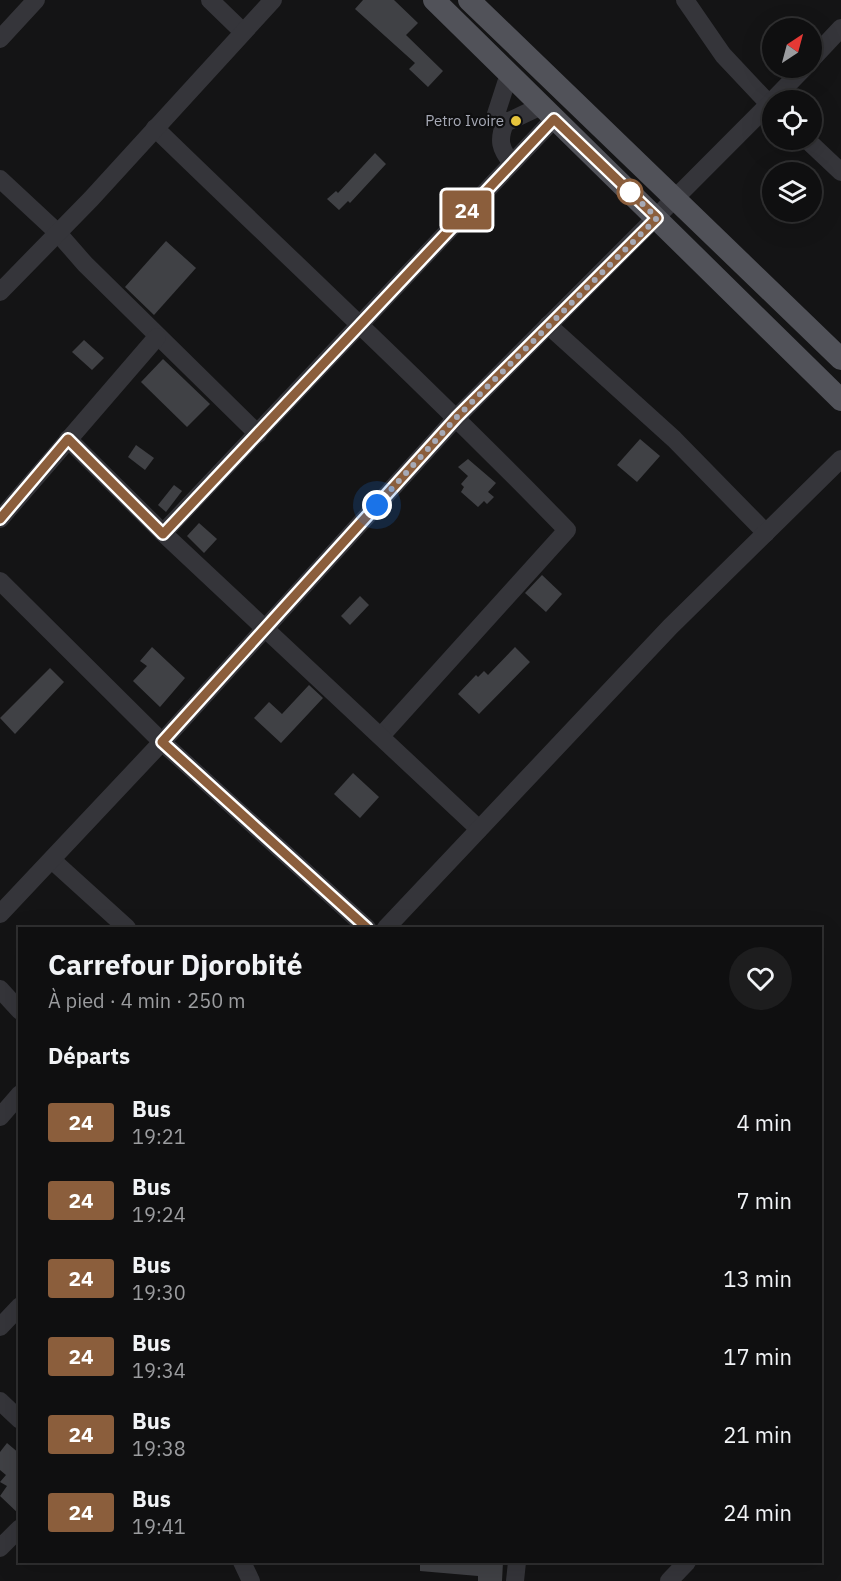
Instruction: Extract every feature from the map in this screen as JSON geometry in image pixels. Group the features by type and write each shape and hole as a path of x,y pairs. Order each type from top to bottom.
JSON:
{"main road":[{"path":"434,0 841,400"},
{"path":"469,0 677,198 841,359"}],"street":[{"path":"0,39 36,0"},
{"path":"210,0 242,31"},
{"path":"0,292 91,199 242,31 273,0"},
{"path":"685,0 723,55 762,93"},
{"path":"822,48 841,28"},
{"path":"505,123 496,114 509,74"},
{"path":"784,90 795,78"},
{"path":"505,123 547,112"},
{"path":"163,534 512,163 547,112"},
{"path":"0,914 162,742 457,417 762,113"},
{"path":"505,123 500,135 501,151 512,163"},
{"path":"155,128 358,326 457,417 567,530 381,736"},
{"path":"818,150 841,172"},
{"path":"0,179 57,232 157,337 258,434"},
{"path":"548,325 674,439 766,533"},
{"path":"0,519 157,337"},
{"path":"68,439 163,534 479,829"},
{"path":"387,927 670,627 841,459"},
{"path":"0,581 162,742 366,927"},
{"path":"52,860 126,927"},
{"path":"0,989 18,1009"},
{"path":"0,1117 18,1096"},
{"path":"0,1327 18,1308"},
{"path":"0,1401 18,1418"},
{"path":"0,1548 18,1530"},
{"path":"242,1563 251,1581"},
{"path":"515,1581 517,1563"},
{"path":"669,1581 686,1563"}],"building":[{"path":"363,0 394,0 418,23 406,35 443,71 428,87 409,69 415,63 355,9"},
{"path":"375,153 386,164 350,203 348,201 339,210 327,199 336,191 338,193"},
{"path":"166,241 196,268 154,315 125,287"},
{"path":"84,340 104,358 92,370 72,352"},
{"path":"163,359 210,404 187,427 141,382"},
{"path":"640,439 660,456 637,482 617,465"},
{"path":"136,445 154,458 145,470 128,457"},
{"path":"468,459 496,483 488,492 494,497 487,504 484,501 478,507 461,492 464,487 461,484 468,476 458,467"},
{"path":"174,485 182,491 166,512 158,505"},
{"path":"199,523 217,539 204,553 187,536"},
{"path":"542,575 562,594 546,612 525,593"},
{"path":"360,596 369,605 350,625 341,616"},
{"path":"152,647 185,678 160,707 133,681 147,666 140,661"},
{"path":"515,647 530,662 479,714 458,694 476,675 478,677 484,671 488,675"},
{"path":"50,668 64,682 15,734 0,718"},
{"path":"309,685 323,698 281,743 254,718 269,702 282,714"},
{"path":"353,773 379,797 360,818 334,794"},
{"path":"7,1443 18,1452 18,1513 0,1496 7,1486 0,1482 6,1475 0,1470 0,1452"},
{"path":"420,1563 503,1563 502,1581 478,1581 478,1576 420,1571"}],"bus line":[{"name":"24","path":"0,519 68,439 163,534 554,119 657,218 457,417 162,742 366,927"}],"place":[{"name":"Petro Ivoire","path":"516,121"}],"route":[{"path":"377,505 457,417 657,218 623,185 630,192"}]}
